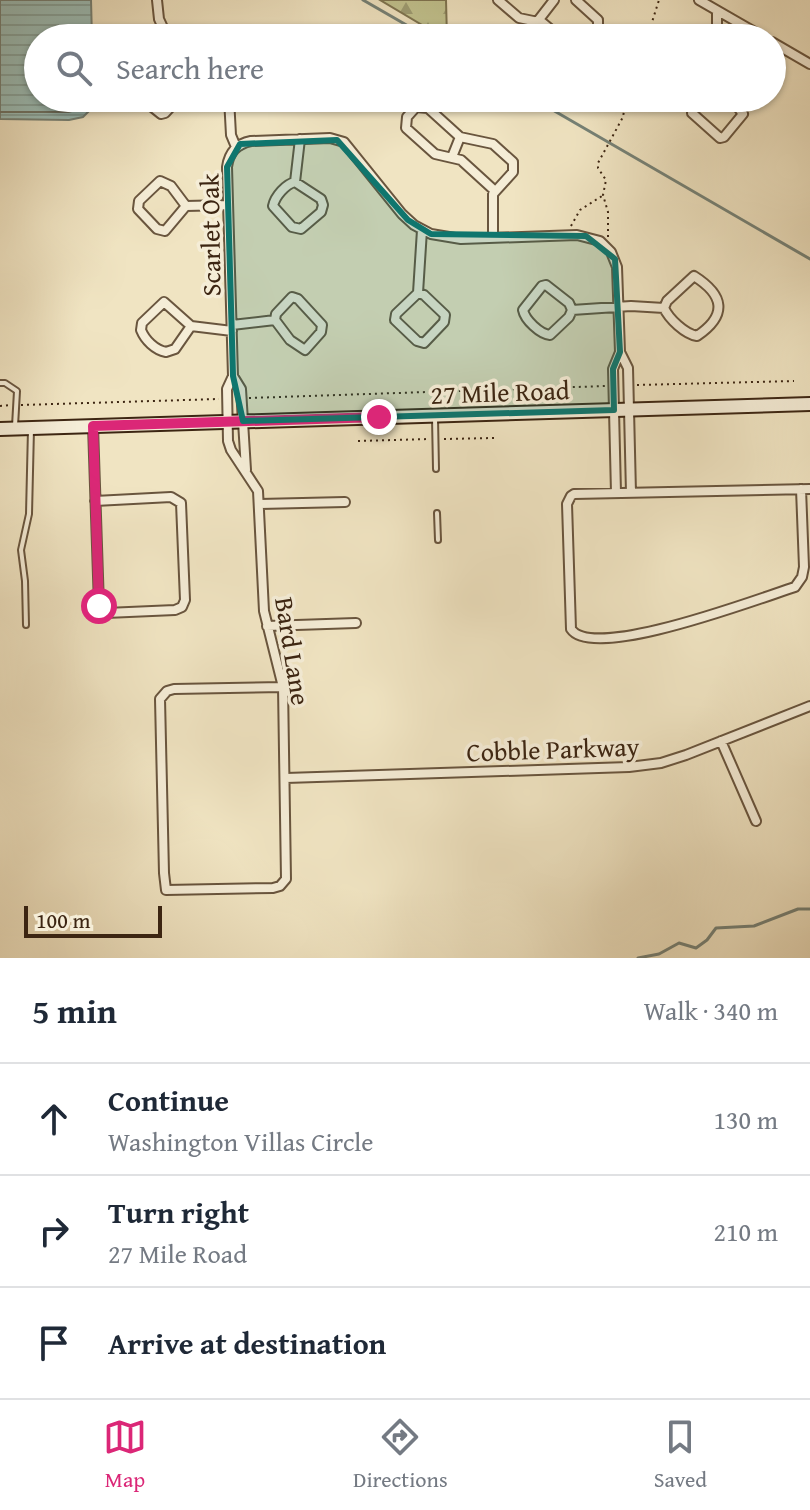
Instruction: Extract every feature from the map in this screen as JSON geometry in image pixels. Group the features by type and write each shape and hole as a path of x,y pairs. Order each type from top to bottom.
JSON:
{"street":[{"path":"157,0 161,24"},
{"path":"498,0 519,18 542,24"},
{"path":"537,22 554,0"},
{"path":"576,0 598,20 598,24"},
{"path":"699,0 740,24"},
{"path":"717,11 717,24"},
{"path":"786,50 810,64"},
{"name":"Scarlet Oak","path":"227,421 227,389 233,376 228,161 236,147 231,135 230,112"},
{"path":"412,112 407,117 406,128 430,150 466,163 495,191"},
{"path":"432,112 460,137 488,141 513,162 513,172 495,191 492,199 493,238"},
{"path":"692,112 720,138 742,118 743,112"},
{"path":"452,157 460,137"},
{"path":"236,147 251,141 330,138 349,146 402,214 422,230 450,238 569,235 593,238 606,246 617,267 619,307 620,352 613,369 616,493"},
{"path":"295,182 300,139"},
{"path":"186,206 171,186 160,181 139,201 138,209 157,229 165,231 186,206 228,205"},
{"path":"295,182 321,199 323,205 321,212 301,229 292,227 273,206 274,200 295,182"},
{"path":"418,293 445,315 444,322 424,343 417,341 395,320 396,314 418,293 422,230"},
{"path":"694,276 716,295 721,306 717,315 697,336 688,333 664,308 667,301 694,276"},
{"path":"572,310 569,303 546,285 523,310 524,316 546,335 554,334 572,310 664,308"},
{"path":"295,298 320,322 322,329 308,348 301,349 275,320 282,306 295,298"},
{"path":"191,326 175,349 166,352 156,348 141,330 142,323 164,302 191,326 232,328 275,320"},
{"path":"620,352 628,368 631,493"},
{"name":"Scarlet Oak","path":"233,376 241,389 243,421"},
{"name":"27 Mile Road","path":"0,429 810,404"},
{"name":"Bard Lane","path":"227,421 231,450 258,491 260,504 267,626 280,666 283,687 287,874 280,886 166,890 159,707 167,691 283,687"},
{"name":"Bard Lane","path":"243,421 246,470"},
{"path":"93,426 95,501 99,609 106,613 175,610 182,607 185,600 181,503 171,497 95,501"},
{"path":"806,489 804,567 795,587 660,631 584,637 574,634 569,622 568,499 574,494 806,489"},
{"path":"260,504 345,502"},
{"path":"267,626 356,623"},
{"name":"Cobble Parkway","path":"286,778 629,767 661,763 810,706"},
{"path":"721,741 756,821"}],"lane":[{"path":"0,374 0,383 17,391 15,428"},
{"path":"435,416 436,469"},
{"path":"26,625 21,550 29,514 31,428"},
{"path":"437,513 438,540"}],"path":[{"path":"652,24 659,0"},
{"path":"606,246 609,221 603,195 607,184 598,168 599,159 624,112"},
{"path":"569,235 575,215 586,204 603,195"},
{"path":"634,386 794,381"},
{"path":"246,398 609,386"},
{"path":"0,406 221,398"},
{"path":"450,439 494,438"},
{"path":"358,441 420,439"}],"highlighted area":[{"path":"337,140 408,220 431,234 586,236 615,259 620,352 613,369 614,410 243,421 233,376 227,167 240,144"}],"green space":[{"path":"380,0 446,0 447,24 420,24"}],"water":[{"path":"0,0 91,0 92,24 24,24 24,112 88,112 83,117 69,120 0,119"}],"waterway":[{"path":"363,0 405,24"},
{"path":"556,112 810,259"},
{"path":"638,958 659,954 679,943 696,948 716,928 754,926 798,909 810,909"}],"route":[{"path":"99,606 93,426 379,417"}]}
